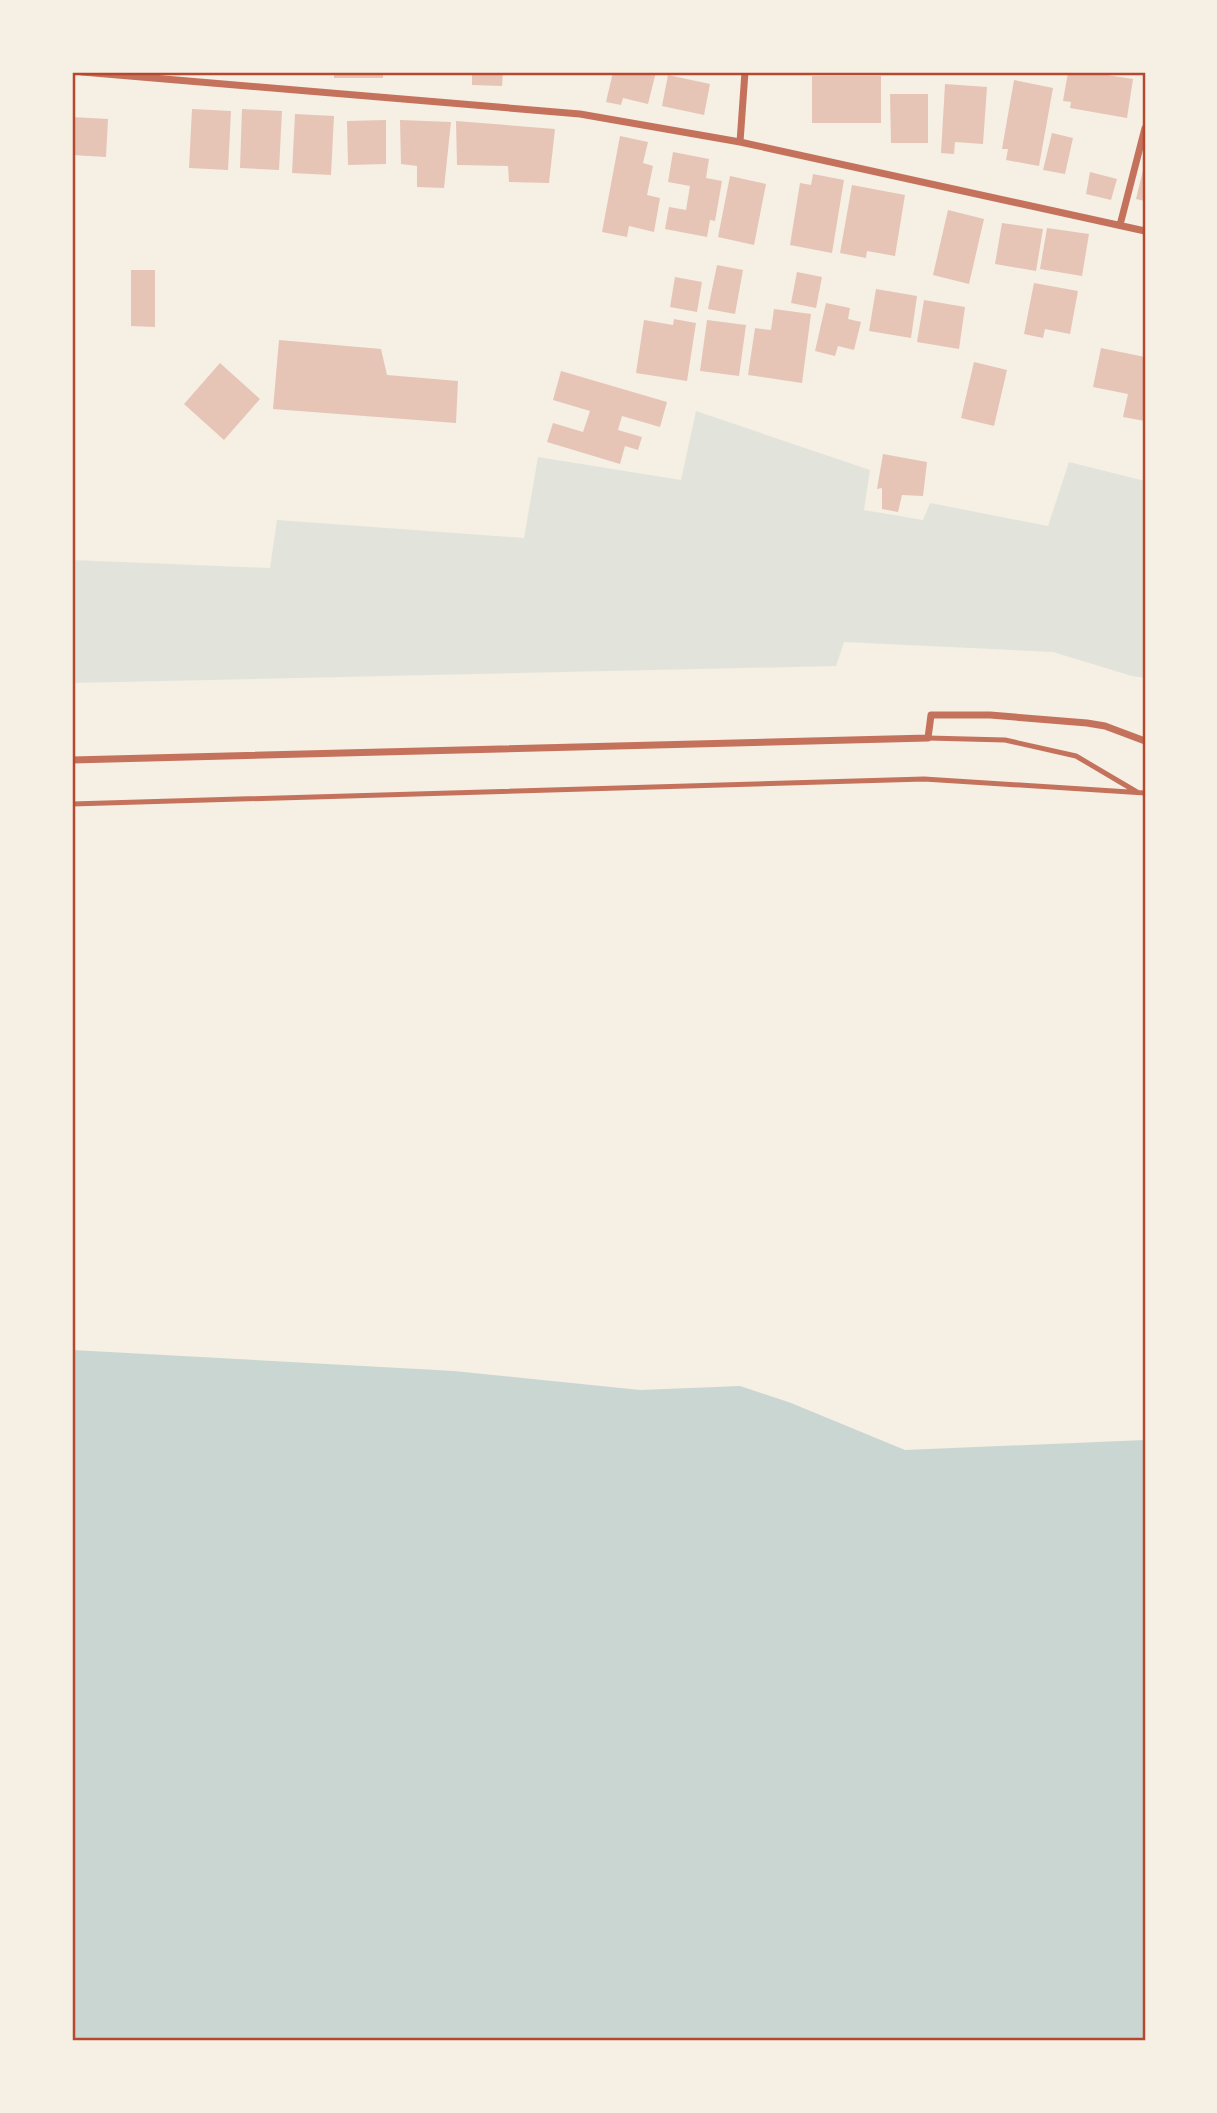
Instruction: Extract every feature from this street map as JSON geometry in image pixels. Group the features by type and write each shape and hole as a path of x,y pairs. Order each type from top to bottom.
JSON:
{"street":[{"path":"82,72 139,74 580,114 740,142 1145,231"},
{"path":"740,142 745,72"},
{"path":"1120,225 1145,128"},
{"path":"72,760 928,738 931,715 978,715 1105,726 1145,741"}],"lane":[{"path":"928,738 1005,740 1076,756 1142,792"},
{"path":"72,804 924,779 1142,792"}],"shaded area":[{"path":"696,411 870,470 864,510 923,520 930,503 1048,526 1069,462 1145,481 1145,678 1053,652 844,642 836,666 72,683 72,560 270,568 277,520 524,538 538,457 681,480"},
{"path":"72,1350 454,1371 640,1390 740,1386 791,1403 905,1450 1145,1440 1145,2041 72,2041"}],"building":[{"path":"334,72 383,72 383,78 334,78"},
{"path":"472,72 503,72 502,86 472,85"},
{"path":"613,72 630,75 631,72 656,72 648,104 623,98 621,105 606,102"},
{"path":"1068,72 1088,72 1133,79 1127,118 1070,108 1071,102 1063,101"},
{"path":"668,75 710,84 704,115 662,106"},
{"path":"812,76 881,76 881,123 812,123"},
{"path":"1014,80 1053,88 1039,166 1006,160 1008,149 1002,149"},
{"path":"945,84 987,87 983,144 955,142 954,154 941,153"},
{"path":"890,94 928,94 928,143 891,143"},
{"path":"192,109 231,111 228,170 189,168"},
{"path":"242,109 282,111 279,170 240,168"},
{"path":"295,114 334,116 331,175 292,173"},
{"path":"72,117 108,119 106,157 72,155"},
{"path":"386,120 386,164 348,165 347,121"},
{"path":"400,120 451,122 444,188 417,187 417,166 401,164"},
{"path":"456,121 555,129 549,183 509,182 508,166 457,165"},
{"path":"1052,133 1073,138 1065,174 1043,170"},
{"path":"620,136 648,142 643,163 653,166 647,195 660,198 654,232 629,226 627,237 602,232"},
{"path":"673,152 709,159 706,178 722,181 715,221 710,220 707,237 665,229 669,207 686,210 690,186 668,182"},
{"path":"1145,166 1145,201 1136,199"},
{"path":"1090,172 1117,179 1111,200 1086,194"},
{"path":"813,174 844,180 832,253 790,245 800,183 811,185"},
{"path":"730,176 766,184 754,245 718,237"},
{"path":"852,185 905,195 895,256 867,251 866,258 840,253"},
{"path":"948,210 984,219 969,284 933,275"},
{"path":"1002,223 1043,229 1036,271 995,264"},
{"path":"1047,228 1089,234 1082,276 1040,269"},
{"path":"717,265 743,270 735,314 708,309"},
{"path":"131,270 155,270 155,327 131,326"},
{"path":"797,272 822,277 816,308 791,303"},
{"path":"675,277 702,282 697,312 670,307"},
{"path":"1034,283 1078,291 1070,334 1045,329 1043,338 1024,334"},
{"path":"876,289 917,296 911,338 869,331"},
{"path":"924,300 965,307 959,349 917,342"},
{"path":"826,303 850,308 848,319 861,322 854,350 838,346 835,356 815,351"},
{"path":"774,309 811,314 802,383 748,375 755,328 771,330"},
{"path":"674,319 696,323 687,381 636,373 644,320 673,325"},
{"path":"707,320 746,325 739,376 700,371"},
{"path":"279,340 381,349 387,375 458,381 456,423 273,409"},
{"path":"1101,348 1145,357 1145,421 1123,417 1128,394 1093,387"},
{"path":"974,362 1007,370 994,426 961,418"},
{"path":"220,363 260,399 224,440 184,404"},
{"path":"561,371 667,402 660,427 622,416 618,430 642,437 638,450 625,446 620,464 547,442 553,423 583,432 590,411 553,400"},
{"path":"883,454 927,462 923,496 902,495 898,512 882,509 882,488 877,489"}]}
